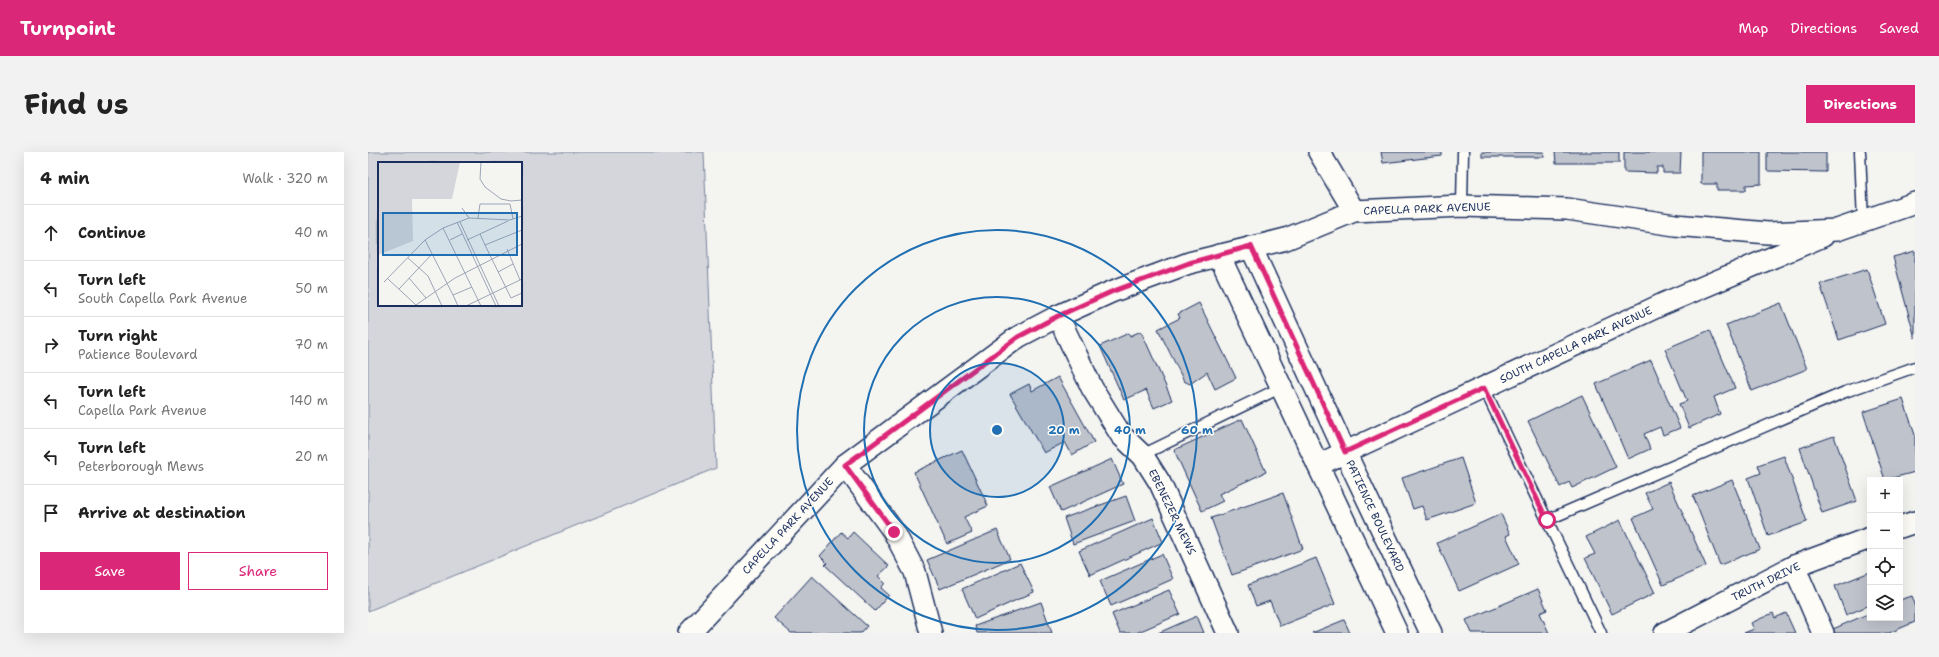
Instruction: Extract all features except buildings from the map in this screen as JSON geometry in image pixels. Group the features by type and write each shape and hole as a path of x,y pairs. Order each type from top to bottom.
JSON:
{"street":[{"path":"1319,152 1354,211"},
{"name":"CAPELLA PARK AVENUE","path":"689,633 845,465 1018,337 1058,316 1111,292 1182,265 1251,246 1286,239 1354,211 1462,206 1567,209 1674,226 1768,233 1837,230 1915,202"},
{"name":"SOUTH CAPELLA PARK AVENUE","path":"1318,465 1718,279 1837,230"},
{"name":"PATIENCE BOULEVARD","path":"1251,246 1345,452 1431,633"},
{"path":"1219,255 1397,633"},
{"name":"EBENEZER MEWS","path":"1058,316 1092,388 1121,435 1142,455 1160,483 1228,633"},
{"path":"845,465 894,532 914,572 925,630"},
{"path":"1903,526 1915,522"},
{"name":"TRUTH DRIVE","path":"1665,633 1794,566 1867,539"},
{"path":"1794,566 1823,633"}],"lane":[{"path":"1462,206 1463,152"},
{"path":"1860,152 1863,221"},
{"path":"1547,520 1845,392 1915,367"},
{"path":"1142,455 1282,387"},
{"path":"1484,388 1601,633"}],"shaded area":[{"path":"368,152 704,152 716,468 368,611"}],"route":[{"path":"894,532 845,465 1018,337 1058,316 1111,292 1189,263 1251,246 1345,452 1484,388 1547,520"}]}
